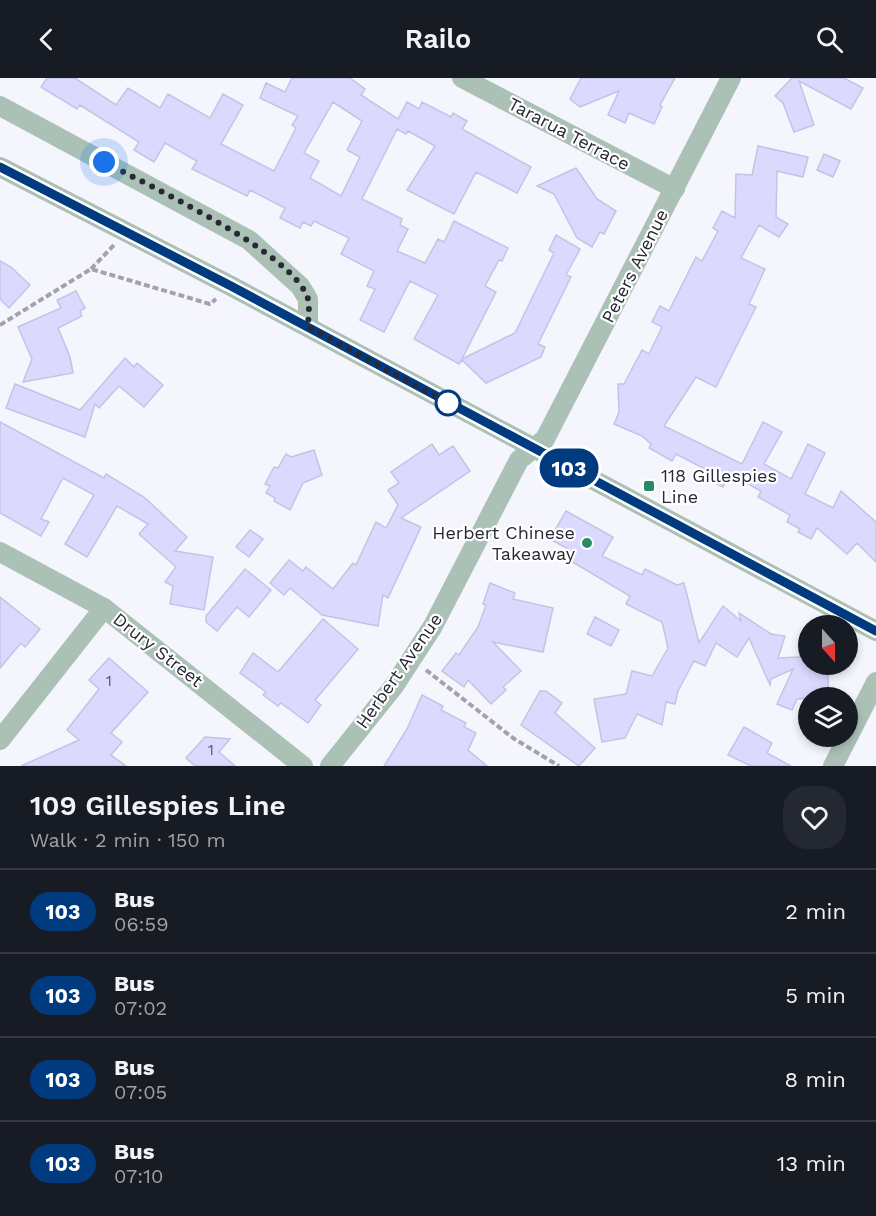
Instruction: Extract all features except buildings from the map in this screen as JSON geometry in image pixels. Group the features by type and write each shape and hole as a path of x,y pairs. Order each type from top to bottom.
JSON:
{"street":[{"name":"Tararua Terrace","path":"462,78 675,189"},
{"name":"Peters Avenue","path":"533,449 545,439 731,78"},
{"path":"0,106 249,240 300,286 308,299 308,327"},
{"path":"0,167 128,231 876,631"},
{"name":"Herbert Avenue","path":"330,766 412,659 433,626 519,460 533,449"},
{"name":"Drury Street","path":"0,552 104,608 303,766"},
{"path":"0,740 104,608"},
{"path":"833,766 876,682"}],"path":[{"path":"0,325 91,269 128,231"},
{"path":"91,269 210,304 231,286"},
{"path":"412,659 513,738 559,766"}],"bus line":[{"name":"103","path":"0,167 128,231 876,631"}],"place":[{"name":"118 Gillespies Line","path":"649,486"},
{"name":"Herbert Chinese Takeaway","path":"587,543"}],"route":[{"path":"104,162 249,240 283,268 300,286 308,299 308,327 448,403"}]}
